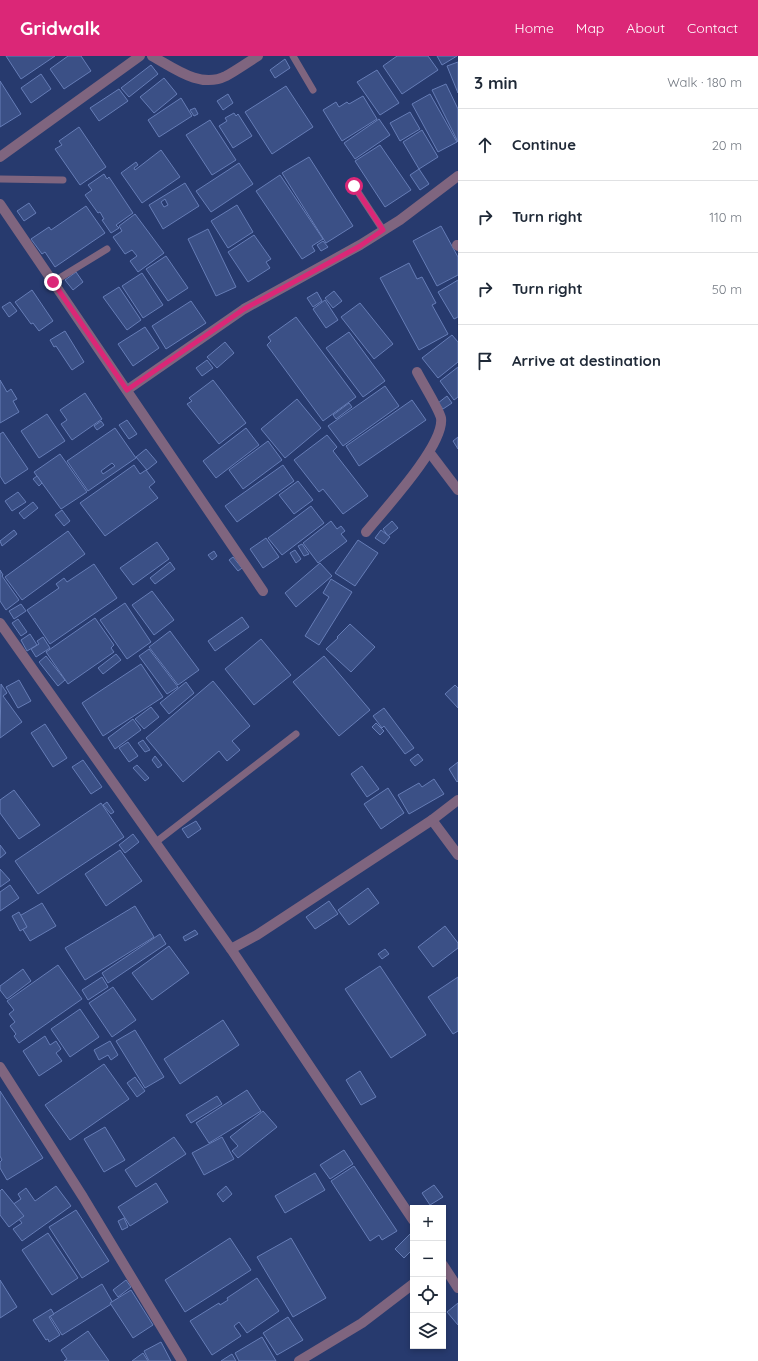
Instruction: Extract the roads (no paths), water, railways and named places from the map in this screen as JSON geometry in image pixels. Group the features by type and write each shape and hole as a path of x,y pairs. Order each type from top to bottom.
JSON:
{"street":[{"path":"0,157 140,56"},
{"path":"152,56 192,78 209,80 225,76 258,56"},
{"path":"127,390 244,309 360,246 400,220 458,176"},
{"path":"0,204 263,590"},
{"path":"366,532 430,453 439,432 441,419 417,372"},
{"path":"430,453 458,490"},
{"path":"0,623 231,950 410,1216"},
{"path":"231,950 257,935 432,820 458,800"},
{"path":"432,820 458,855"},
{"path":"1,1070 83,1197 182,1361"},
{"path":"446,1270 458,1288"},
{"path":"299,1361 362,1323 410,1286"}],"lane":[{"path":"293,56 313,90"},
{"path":"0,179 63,180"},
{"path":"354,186 383,230"},
{"path":"53,282 107,249"},
{"path":"156,842 296,734"}]}
